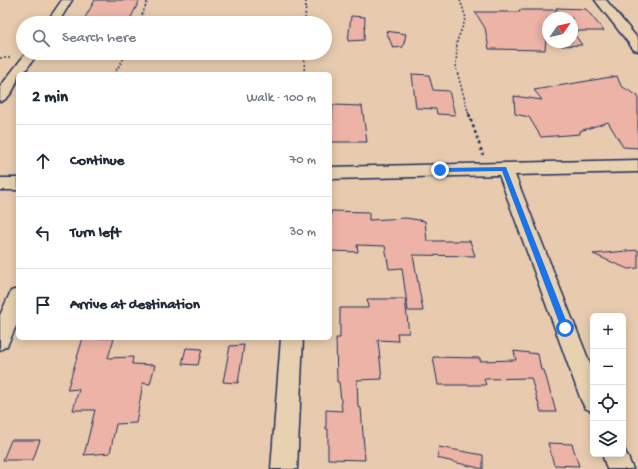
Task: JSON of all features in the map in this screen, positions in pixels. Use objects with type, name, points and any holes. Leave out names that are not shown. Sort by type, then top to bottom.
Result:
[{"type":"street","points":[[57,16],[67,0]]},
{"type":"street","points":[[600,0],[638,47]]},
{"type":"street","points":[[18,72],[27,60]]},
{"type":"street","points":[[0,97],[16,75]]},
{"type":"street","points":[[332,173],[638,166]]},
{"type":"street","points":[[496,169],[590,393]]},
{"type":"street","points":[[0,184],[16,184]]},
{"type":"street","points":[[0,339],[16,303]]},
{"type":"street","points":[[284,469],[292,340]]},
{"type":"street","points":[[615,457],[620,469]]},
{"type":"path","points":[[142,16],[148,0]]},
{"type":"path","points":[[305,16],[306,0]]},
{"type":"path","points":[[460,0],[466,18],[457,41],[456,68],[472,127],[496,169]]},
{"type":"path","points":[[115,72],[123,60]]},
{"type":"path","points":[[304,72],[305,60]]},
{"type":"building","points":[[95,0],[140,0],[132,16],[86,16]]},
{"type":"building","points":[[556,8],[586,9],[604,31],[578,31],[578,12],[542,12],[542,48],[545,48],[545,50],[489,49],[485,28],[475,12],[520,12],[519,10],[557,10]]},
{"type":"building","points":[[351,16],[365,17],[364,40],[348,41]]},
{"type":"building","points":[[386,31],[406,34],[403,47],[393,48]]},
{"type":"building","points":[[578,39],[582,45],[578,45]]},
{"type":"building","points":[[412,74],[429,75],[433,90],[449,91],[455,115],[437,114],[436,109],[416,108]]},
{"type":"building","points":[[617,76],[621,86],[638,96],[638,148],[623,147],[608,122],[580,131],[580,134],[541,137],[529,117],[515,114],[514,96],[542,100],[534,90]]},
{"type":"building","points":[[333,105],[362,106],[367,142],[332,142]]},
{"type":"building","points":[[332,211],[369,212],[369,220],[406,218],[425,221],[427,241],[470,241],[475,256],[413,255],[423,311],[408,311],[402,268],[389,269],[385,246],[357,245],[358,252],[332,251]]},
{"type":"building","points":[[638,250],[638,268],[628,269],[593,254]]},
{"type":"building","points":[[367,299],[405,299],[409,333],[397,333],[398,341],[378,340],[382,379],[357,380],[358,407],[361,408],[365,460],[328,459],[328,429],[326,429],[326,410],[342,411],[339,382],[337,382],[336,338],[340,338],[340,308],[368,308]]},
{"type":"building","points":[[82,340],[113,340],[108,358],[133,357],[132,364],[155,365],[150,384],[143,383],[136,423],[116,424],[110,453],[84,455],[95,410],[73,410],[79,389],[67,390]]},
{"type":"building","points":[[244,345],[238,383],[223,382],[230,346]]},
{"type":"building","points":[[186,348],[202,349],[198,365],[182,364]]},
{"type":"building","points":[[514,351],[538,354],[541,370],[544,370],[556,412],[541,412],[531,378],[484,379],[486,385],[438,385],[433,357],[480,358],[480,361],[516,360]]},
{"type":"building","points":[[11,440],[40,440],[33,460],[3,460]]},
{"type":"building","points":[[548,443],[572,444],[579,466],[554,465]]},
{"type":"building","points":[[439,447],[483,455],[483,469],[437,458]]},
{"type":"route","points":[[440,170],[504,168],[565,328]]}]
